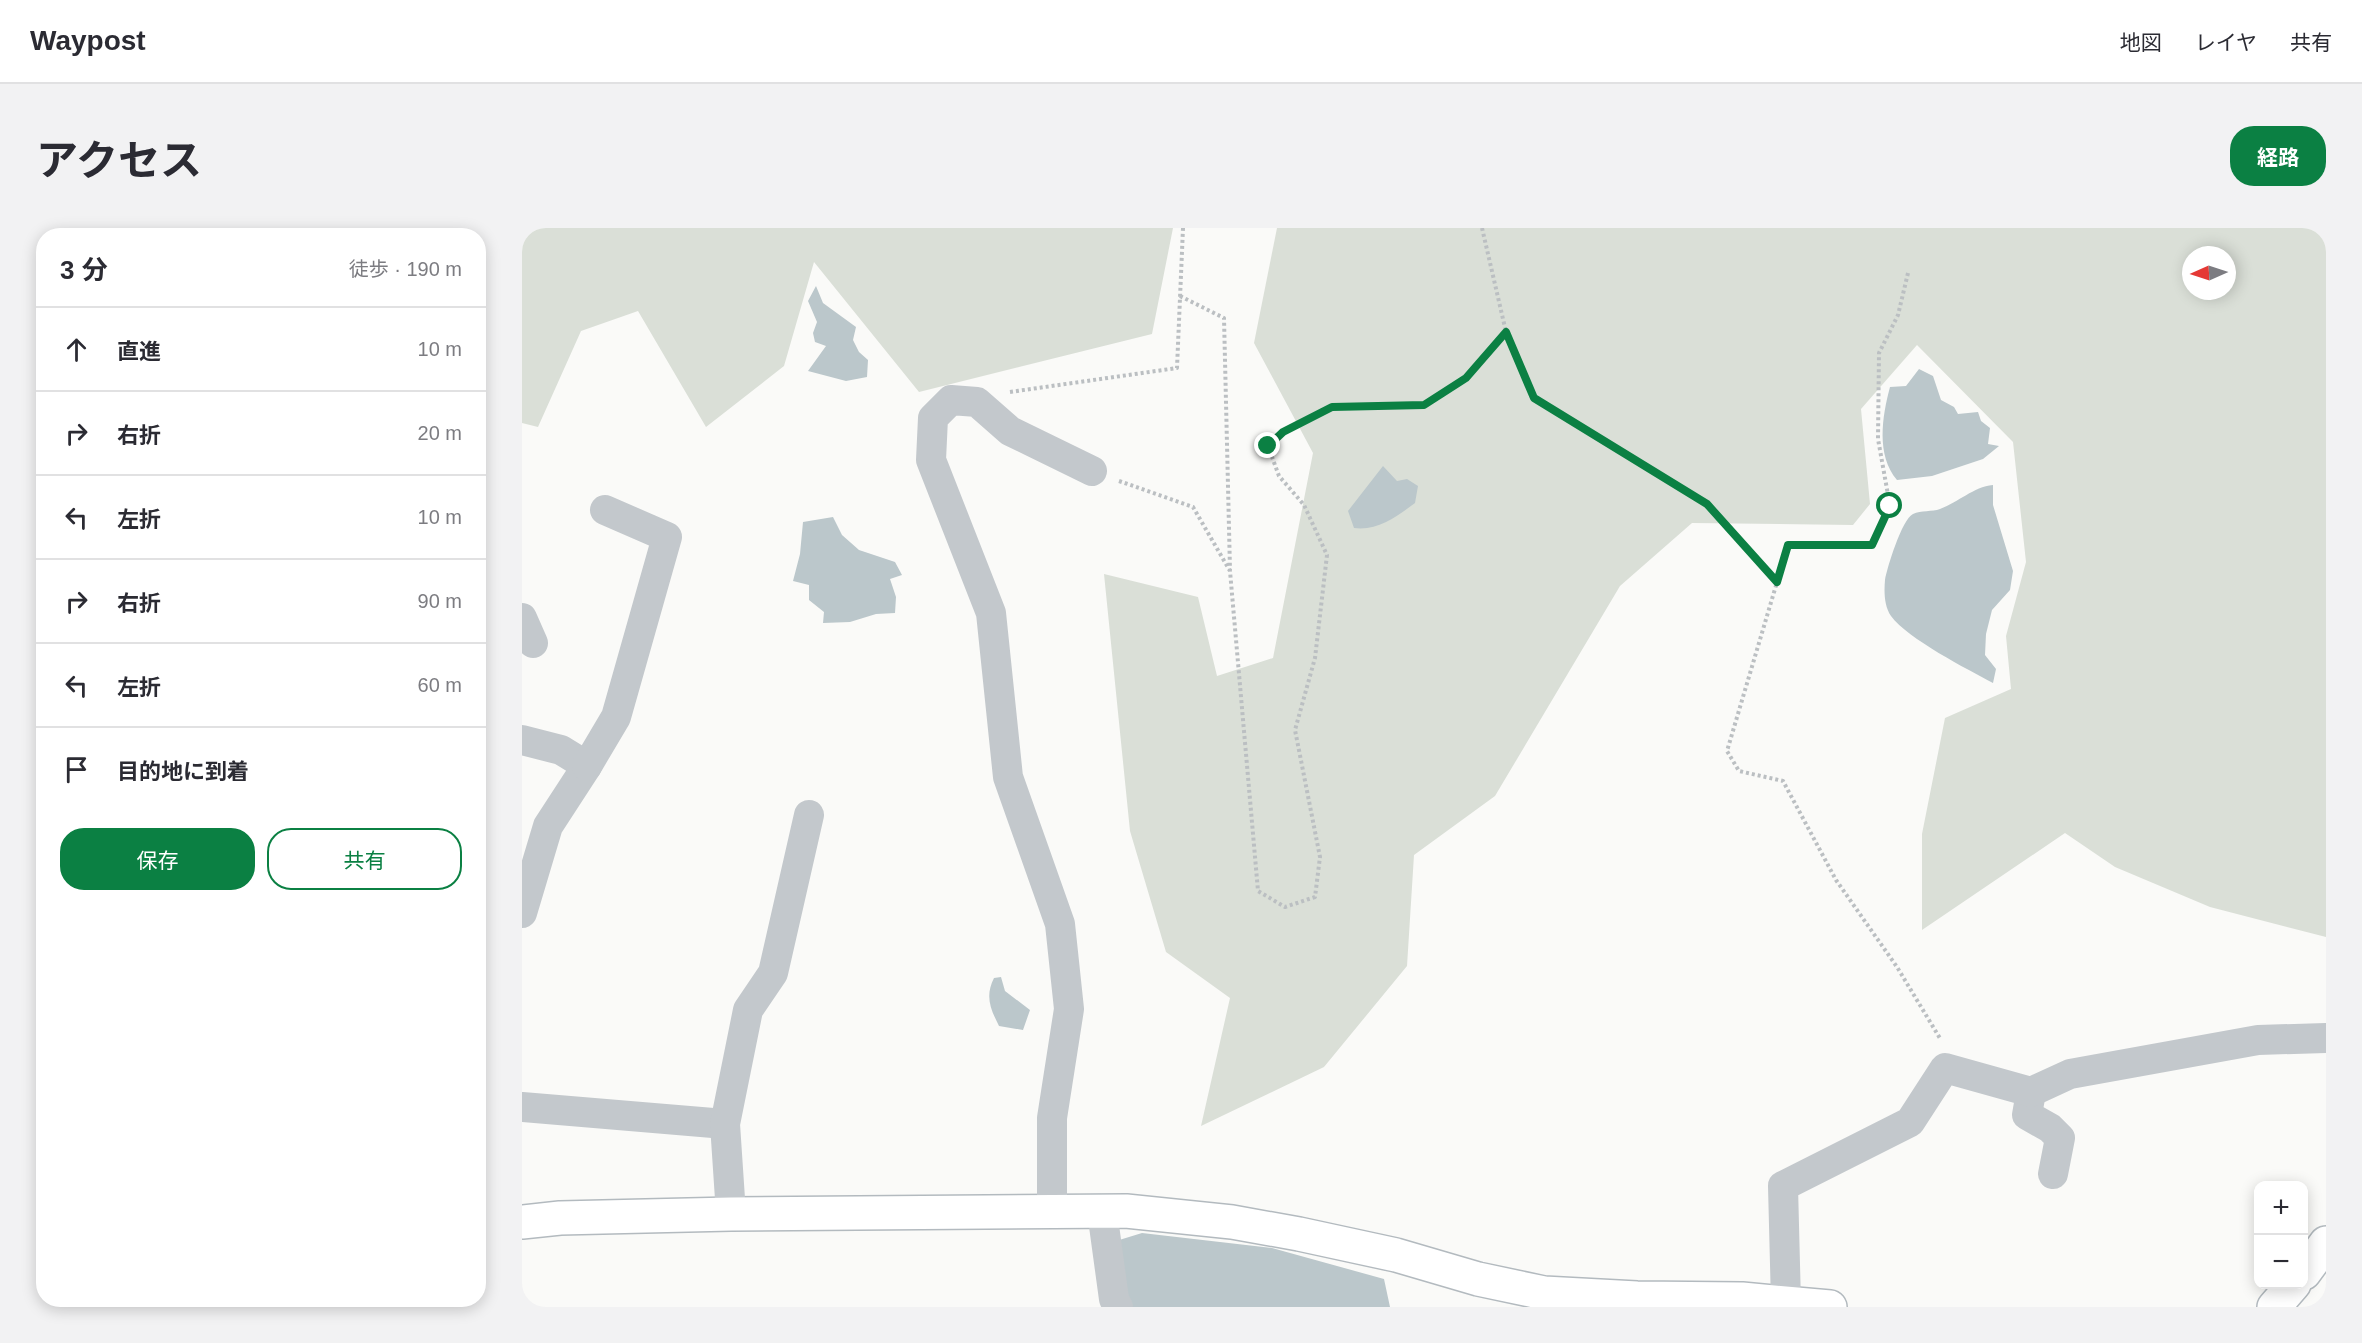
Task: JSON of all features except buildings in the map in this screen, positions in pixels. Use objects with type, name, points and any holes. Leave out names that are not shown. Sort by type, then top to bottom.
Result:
[{"type":"street","points":[[1052,1211],[1052,1118],[1069,1009],[1060,924],[1008,777],[991,613],[931,460],[933,418],[951,400],[977,402],[1010,431],[1092,471]]},
{"type":"street","points":[[522,913],[548,826],[587,766],[615,717],[667,537],[605,510]]},
{"type":"street","points":[[522,740],[561,750],[587,766]]},
{"type":"street","points":[[731,1214],[724,1124],[748,1010],[773,973],[809,815]]},
{"type":"street","points":[[1786,1303],[1783,1186],[1911,1122],[1945,1068],[2031,1092],[2070,1074],[2258,1040],[2326,1038]]},
{"type":"street","points":[[2031,1092],[2027,1115],[2050,1128],[2060,1138],[2053,1174]]},
{"type":"street","points":[[522,1107],[724,1124]]},
{"type":"street","points":[[1102,1211],[1114,1299],[1118,1307]]},
{"type":"street","points":[[522,1222],[560,1218],[731,1214],[1126,1211],[1232,1222],[1288,1232],[1396,1255],[1478,1279],[1544,1293],[1637,1298],[1742,1299],[1830,1307]]},
{"type":"street","points":[[2308,1268],[2326,1243]]},
{"type":"street","points":[[2274,1307],[2290,1289]]},
{"type":"path","points":[[977,402],[1013,391],[1177,368],[1184,228]]},
{"type":"path","points":[[1482,228],[1506,332],[1534,398],[1707,504],[1777,582]]},
{"type":"path","points":[[1908,273],[1898,315],[1879,353],[1878,438],[1890,506],[1872,545],[1788,545],[1727,752],[1739,771],[1783,781],[1836,880],[1897,967],[1942,1043],[1945,1068]]},
{"type":"path","points":[[1180,296],[1224,318],[1230,571],[1258,891],[1285,907],[1315,897],[1318,877],[1320,857],[1295,730],[1315,658],[1327,555],[1304,505],[1279,476],[1268,446],[1283,432],[1332,407],[1424,405],[1466,378],[1506,332]]},
{"type":"path","points":[[1092,471],[1193,507],[1230,571]]},
{"type":"shaded area","points":[[522,228],[1173,228],[1152,334],[919,392],[814,262],[784,366],[706,427],[638,311],[581,331],[538,427],[522,423]]},
{"type":"shaded area","points":[[1277,228],[2326,228],[2326,937],[2210,907],[2115,867],[2065,833],[1922,930],[1922,834],[1945,718],[2011,689],[2006,636],[2026,562],[2013,442],[1917,345],[1861,409],[1870,504],[1853,525],[1692,523],[1620,586],[1495,796],[1414,855],[1407,966],[1324,1067],[1201,1126],[1230,998],[1166,952],[1130,831],[1104,574],[1198,597],[1217,676],[1273,658],[1313,453],[1254,343]]},
{"type":"shaded area","points":[[816,286],[823,303],[856,327],[853,340],[859,352],[868,360],[867,377],[846,381],[808,371],[826,346],[815,342],[813,333],[817,322],[808,301]]},
{"type":"shaded area","points":[[1919,369],[1933,376],[1941,400],[1954,407],[1958,414],[1978,412],[1981,421],[1990,428],[1988,444],[1999,446],[1983,459],[1932,476],[1897,480],[1890,470],[1883,447],[1883,423],[1887,399],[1890,387],[1906,386]]},
{"type":"shaded area","points":[[1383,466],[1397,481],[1407,479],[1418,486],[1415,503],[1394,518],[1379,525],[1354,528],[1348,511]]},
{"type":"shaded area","points":[[1993,485],[1993,505],[2013,571],[2010,590],[1992,610],[1986,634],[1985,655],[1996,669],[1993,683],[1939,653],[1899,625],[1891,616],[1886,603],[1885,580],[1900,534],[1913,514],[1940,509],[1972,492]]},
{"type":"shaded area","points":[[833,517],[842,535],[859,550],[895,562],[902,575],[890,579],[896,597],[895,613],[876,614],[850,622],[823,623],[824,612],[809,600],[809,585],[793,581],[800,554],[803,522]]},
{"type":"shaded area","points":[[1001,977],[1005,991],[1030,1010],[1023,1030],[999,1026],[993,1013],[989,996],[991,984],[994,978]]},
{"type":"shaded area","points":[[1142,1233],[1272,1248],[1384,1279],[1390,1307],[1129,1307],[1116,1241]]},
{"type":"route","points":[[1268,446],[1283,432],[1332,407],[1424,405],[1466,378],[1506,332],[1534,398],[1707,504],[1777,582],[1788,545],[1872,545],[1890,506]]}]
